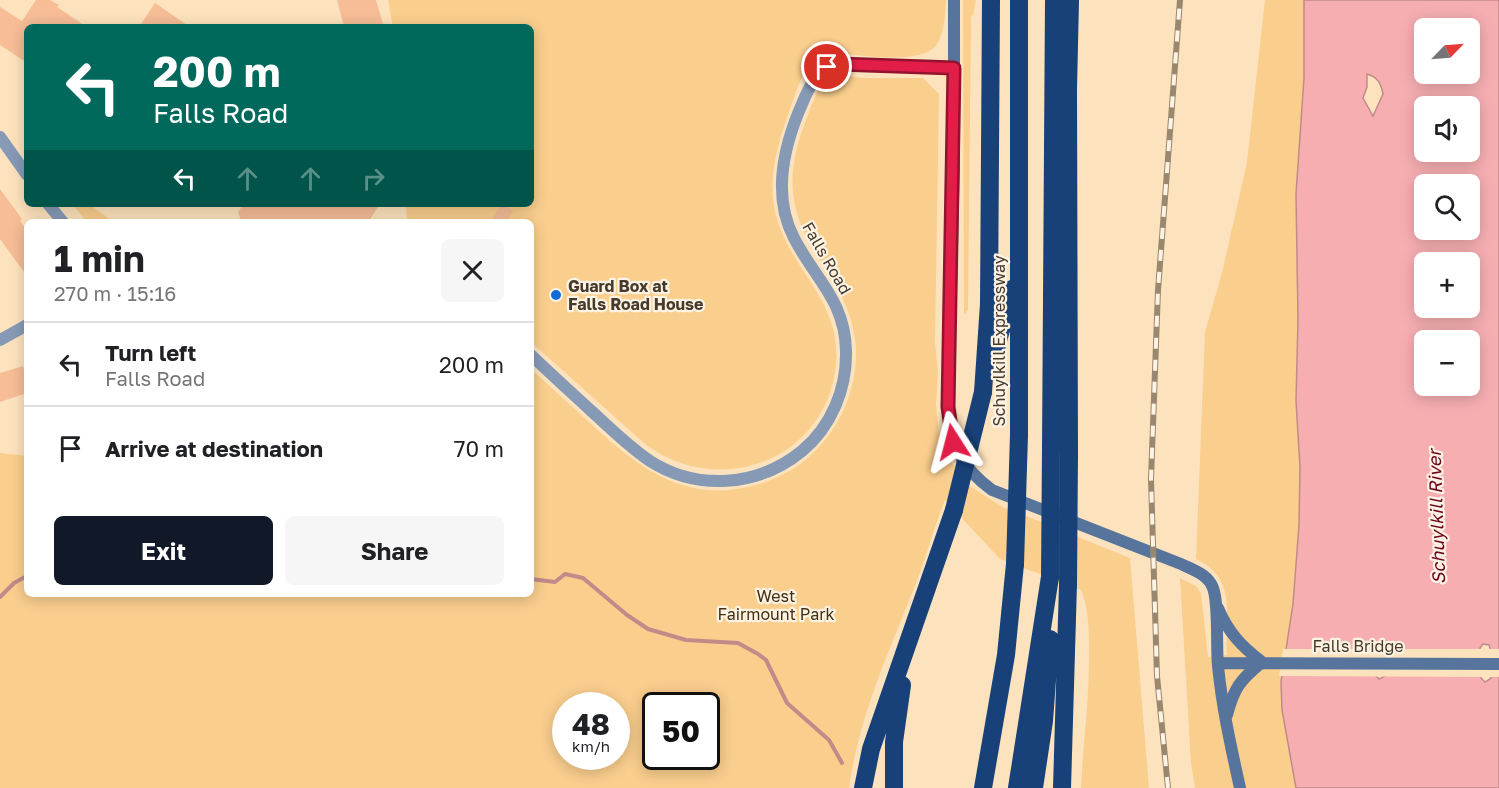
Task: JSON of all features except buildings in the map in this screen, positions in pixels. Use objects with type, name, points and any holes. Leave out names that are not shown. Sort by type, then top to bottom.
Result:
[{"type":"highway","points":[[983,392],[989,304],[991,0]]},
{"type":"highway","name":"Schuylkill Expressway","points":[[983,788],[1006,655],[1015,564],[1019,435],[1019,0]]},
{"type":"highway","points":[[1034,788],[1047,688],[1050,634],[1054,0]]},
{"type":"highway","points":[[1062,788],[1068,584],[1070,0]]},
{"type":"highway","points":[[1068,89],[1078,0]]},
{"type":"highway","points":[[863,788],[871,749],[954,510],[983,392],[1019,265]]},
{"type":"highway","points":[[1017,788],[1050,578]]},
{"type":"highway","points":[[894,788],[894,742],[906,651]]},
{"type":"main road","points":[[954,0],[948,407],[950,431],[957,450],[971,471],[981,482],[1002,495],[1105,533],[1196,571],[1209,580],[1215,601],[1218,663],[1226,719],[1240,788]]},
{"type":"main road","points":[[1215,601],[1232,635],[1265,662],[1244,677],[1236,687],[1226,719]]},
{"type":"main road","name":"Falls Bridge","points":[[1218,663],[1499,664]]},
{"type":"street","name":"Falls Road","points":[[534,358],[629,445],[651,462],[675,473],[700,480],[738,480],[762,474],[786,463],[806,448],[830,416],[840,392],[846,366],[845,338],[839,313],[824,284],[794,239],[784,208],[782,166],[788,138],[805,96],[815,78],[832,65],[954,68]]},
{"type":"street","points":[[0,137],[24,171]]},
{"type":"street","points":[[50,207],[60,219]]},
{"type":"street","points":[[0,340],[24,327]]},
{"type":"green space","points":[[388,0],[946,0],[942,34],[931,50],[922,54],[874,57],[831,52],[823,53],[815,58],[805,70],[779,142],[773,184],[773,198],[778,221],[786,242],[830,318],[835,339],[836,364],[828,397],[813,425],[791,446],[765,461],[736,469],[705,469],[674,461],[645,444],[534,345],[534,219],[407,219],[406,207],[534,207],[534,24],[392,24]]},
{"type":"green space","points":[[963,0],[976,0],[971,16],[968,310],[964,315]]},
{"type":"green space","points":[[1265,0],[1304,0],[1304,78],[1296,194],[1298,320],[1296,401],[1300,467],[1299,525],[1293,604],[1281,682],[1282,710],[1296,788],[1195,788],[1191,763],[1180,578],[1196,586],[1201,593],[1208,657],[1227,655],[1227,614],[1224,588],[1219,577],[1210,567],[1196,559],[1205,332],[1222,273],[1247,162]]},
{"type":"green space","name":"West Fairmount Park","points":[[839,74],[861,78],[923,78],[939,94],[935,343],[938,372],[936,404],[938,428],[945,451],[959,475],[971,487],[1001,506],[1130,558],[1149,788],[1081,788],[1088,691],[1089,632],[1081,590],[1000,559],[945,500],[920,573],[868,708],[849,788],[0,788],[0,453],[24,456],[24,597],[534,597],[534,372],[591,424],[643,466],[681,485],[702,489],[724,490],[748,487],[782,475],[811,455],[839,420],[854,378],[855,336],[839,290],[805,235],[797,213],[793,191],[796,150],[821,83]]},
{"type":"green space","points":[[74,207],[94,207],[110,219],[84,219]]},
{"type":"water","name":"Schuylkill River","points":[[1304,0],[1499,0],[1499,788],[1296,788],[1282,710],[1281,682],[1293,604],[1299,525],[1300,467],[1296,401],[1298,320],[1296,194],[1304,78]],"holes":[[[1367,74],[1378,81],[1383,94],[1373,116],[1363,98],[1367,87]],[[1380,641],[1384,645],[1385,676],[1379,679],[1375,675],[1375,645]],[[1483,644],[1489,645],[1490,648],[1491,678],[1485,682],[1481,678],[1480,648]]]},
{"type":"pier","points":[[1283,649],[1378,649],[1379,676],[1382,675],[1381,649],[1483,649],[1484,677],[1279,676]]},
{"type":"pier","points":[[1487,649],[1499,649],[1499,677],[1488,677]]},
{"type":"waterway","points":[[534,579],[555,582],[565,574],[583,578],[627,615],[648,629],[686,640],[738,643],[758,654],[766,660],[787,703],[829,740],[842,763]]},
{"type":"waterway","points":[[0,597],[14,583],[24,578]]},
{"type":"railway","points":[[1168,788],[1157,676],[1151,479],[1158,290],[1180,0]]},
{"type":"place","name":"Guard Box at Falls Road House","points":[[556,295]]},
{"type":"route","points":[[827,67],[838,64],[954,68],[948,407],[953,442]]}]
